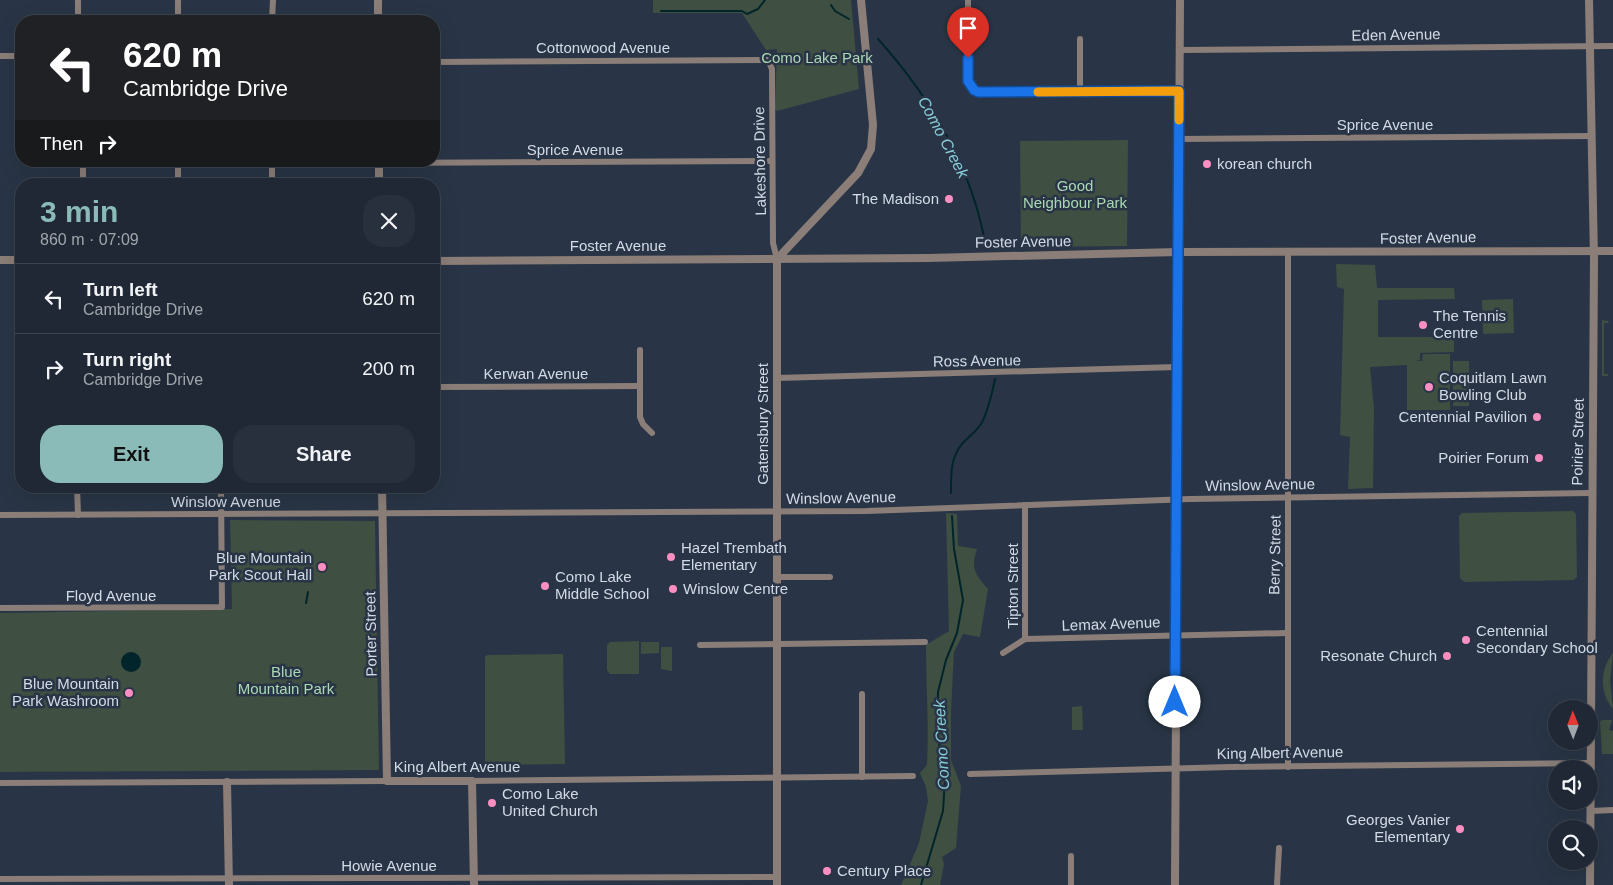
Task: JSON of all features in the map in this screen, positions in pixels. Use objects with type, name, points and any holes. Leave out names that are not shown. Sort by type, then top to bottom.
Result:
[{"type":"street","points":[[78,0],[78,15]]},
{"type":"street","points":[[178,0],[178,15]]},
{"type":"street","points":[[272,0],[272,15]]},
{"type":"street","points":[[378,0],[378,15]]},
{"type":"street","points":[[777,259],[858,173],[871,149],[873,125],[862,0]]},
{"type":"street","points":[[968,0],[968,77],[974,90],[984,93],[1179,91]]},
{"type":"street","points":[[1174,885],[1180,0]]},
{"type":"street","name":"Poirier Street","points":[[1589,0],[1594,251],[1590,760]]},
{"type":"street","points":[[1080,39],[1080,91]]},
{"type":"street","name":"Eden Avenue","points":[[1180,50],[1613,46]]},
{"type":"street","points":[[0,56],[15,56]]},
{"type":"street","name":"Cottonwood Avenue","points":[[440,62],[766,59],[771,62]]},
{"type":"street","name":"Lakeshore Drive","points":[[771,62],[774,244],[777,259]]},
{"type":"street","name":"Sprice Avenue","points":[[1179,139],[1592,136]]},
{"type":"street","name":"Sprice Avenue","points":[[440,162],[772,161]]},
{"type":"street","name":"Foster Avenue","points":[[440,260],[777,259],[1178,252],[1613,251]]},
{"type":"street","name":"Berry Street","points":[[1288,253],[1288,767]]},
{"type":"street","name":"Gatensbury Street","points":[[777,259],[777,881]]},
{"type":"street","points":[[0,260],[15,260]]},
{"type":"street","points":[[640,350],[640,417],[642,424],[652,433]]},
{"type":"street","name":"Ross Avenue","points":[[777,378],[1177,367]]},
{"type":"street","name":"Kerwan Avenue","points":[[440,387],[639,386]]},
{"type":"street","points":[[77,493],[78,515]]},
{"type":"street","points":[[221,493],[221,515]]},
{"type":"street","name":"Porter Street","points":[[382,493],[387,781]]},
{"type":"street","name":"Winslow Avenue","points":[[0,515],[777,511],[1288,497],[1591,493]]},
{"type":"street","name":"Tipton Street","points":[[1002,653],[1025,639],[1025,505]]},
{"type":"street","name":"Floyd Avenue","points":[[0,608],[222,608],[221,515]]},
{"type":"street","points":[[777,577],[830,577]]},
{"type":"street","name":"Lemax Avenue","points":[[1025,639],[1287,633]]},
{"type":"street","points":[[700,645],[926,642]]},
{"type":"street","points":[[862,694],[862,777]]},
{"type":"street","name":"King Albert Avenue","points":[[970,774],[1548,764]]},
{"type":"street","name":"King Albert Avenue","points":[[0,783],[777,779],[913,776]]},
{"type":"street","points":[[472,781],[474,882]]},
{"type":"street","points":[[227,782],[229,882]]},
{"type":"street","points":[[1591,811],[1613,810]]},
{"type":"street","name":"Poirier Street","points":[[1590,885],[1591,811]]},
{"type":"street","points":[[1277,885],[1280,848]]},
{"type":"street","points":[[1071,885],[1072,856]]},
{"type":"street","name":"Howie Avenue","points":[[0,879],[229,882],[777,881]]},
{"type":"green space","name":"Como Lake Park","points":[[653,0],[851,0],[859,89],[777,111],[775,109],[777,49],[766,50],[742,13],[653,13]]},
{"type":"green space","name":"Good Neighbour Park","points":[[1128,140],[1127,246],[1021,247],[1020,141]]},
{"type":"green space","points":[[1336,264],[1375,265],[1377,288],[1454,288],[1455,299],[1378,300],[1378,337],[1454,337],[1454,352],[1420,353],[1420,360],[1415,361],[1422,361],[1423,354],[1450,354],[1450,410],[1407,410],[1407,365],[1370,367],[1374,408],[1373,488],[1348,489],[1350,437],[1340,435],[1344,289],[1337,287]]},
{"type":"green space","points":[[1513,299],[1514,333],[1483,334],[1482,300]]},
{"type":"green space","points":[[1602,320],[1609,323],[1604,323],[1604,374],[1608,374],[1608,376],[1602,376]]},
{"type":"green space","points":[[1453,361],[1469,361],[1469,406],[1453,406]]},
{"type":"green space","points":[[1573,511],[1576,514],[1577,577],[1574,580],[1464,582],[1460,578],[1459,516],[1462,513]]},
{"type":"green space","points":[[946,513],[957,514],[958,546],[977,549],[974,562],[975,571],[988,589],[980,637],[963,634],[954,652],[951,760],[961,786],[956,848],[942,857],[944,864],[940,885],[901,885],[919,843],[928,801],[926,787],[920,773],[927,765],[926,645],[949,631]]},
{"type":"green space","name":"Blue Mountain Park","points":[[230,520],[375,521],[379,770],[0,772],[0,613],[232,609]]},
{"type":"green space","points":[[639,641],[639,674],[610,674],[607,670],[607,645],[610,642]]},
{"type":"green space","points":[[641,642],[659,642],[659,653],[641,654]]},
{"type":"green space","points":[[661,647],[672,647],[672,671],[661,669]]},
{"type":"green space","points":[[1613,653],[1610,681],[1613,709],[1605,695],[1603,681],[1606,666]]},
{"type":"green space","points":[[563,654],[565,764],[488,765],[485,762],[485,657],[487,655]]},
{"type":"green space","points":[[1082,706],[1083,730],[1072,730],[1072,707]]},
{"type":"green space","points":[[1612,720],[1609,730],[1613,731],[1613,754],[1602,754],[1600,721]]},
{"type":"shaded area","points":[[127,652],[135,652],[141,658],[141,666],[135,672],[127,672],[121,666],[121,658]]},
{"type":"waterway","points":[[661,11],[742,11],[747,14],[758,9],[765,0]]},
{"type":"waterway","name":"Como Creek","points":[[831,5],[835,11],[849,19]]},
{"type":"waterway","name":"Como Creek","points":[[878,39],[915,85],[947,136],[971,189],[986,247]]},
{"type":"waterway","name":"Como Creek","points":[[951,493],[952,467],[955,455],[962,444],[983,421],[995,379]]},
{"type":"waterway","name":"Como Creek","points":[[921,885],[943,811],[945,779],[937,731],[938,692],[946,660],[957,633],[963,600],[954,549],[952,516]]},
{"type":"waterway","points":[[306,603],[308,592]]},
{"type":"slow traffic","points":[[1038,92],[1179,91],[1179,120]]},
{"type":"place","name":"korean church","points":[[1207,164]]},
{"type":"place","name":"The Madison","points":[[949,199]]},
{"type":"place","name":"The Tennis Centre","points":[[1423,325]]},
{"type":"place","name":"Coquitlam Lawn Bowling Club","points":[[1429,387]]},
{"type":"place","name":"Centennial Pavilion","points":[[1537,417]]},
{"type":"place","name":"Poirier Forum","points":[[1539,458]]},
{"type":"place","name":"Hazel Trembath Elementary","points":[[671,557]]},
{"type":"place","name":"Blue Mountain Park Scout Hall","points":[[322,567]]},
{"type":"place","name":"Como Lake Middle School","points":[[545,586]]},
{"type":"place","name":"Winslow Centre","points":[[673,589]]},
{"type":"place","name":"Centennial Secondary School","points":[[1466,640]]},
{"type":"place","name":"Resonate Church","points":[[1447,656]]},
{"type":"place","name":"Blue Mountain Park Washroom","points":[[129,693]]},
{"type":"place","name":"Como Lake United Church","points":[[492,803]]},
{"type":"place","name":"Georges Vanier Elementary","points":[[1460,829]]},
{"type":"place","name":"Century Place","points":[[827,871]]},
{"type":"route","points":[[968,58],[968,81],[974,90],[984,93],[1179,91],[1175,702]]}]
